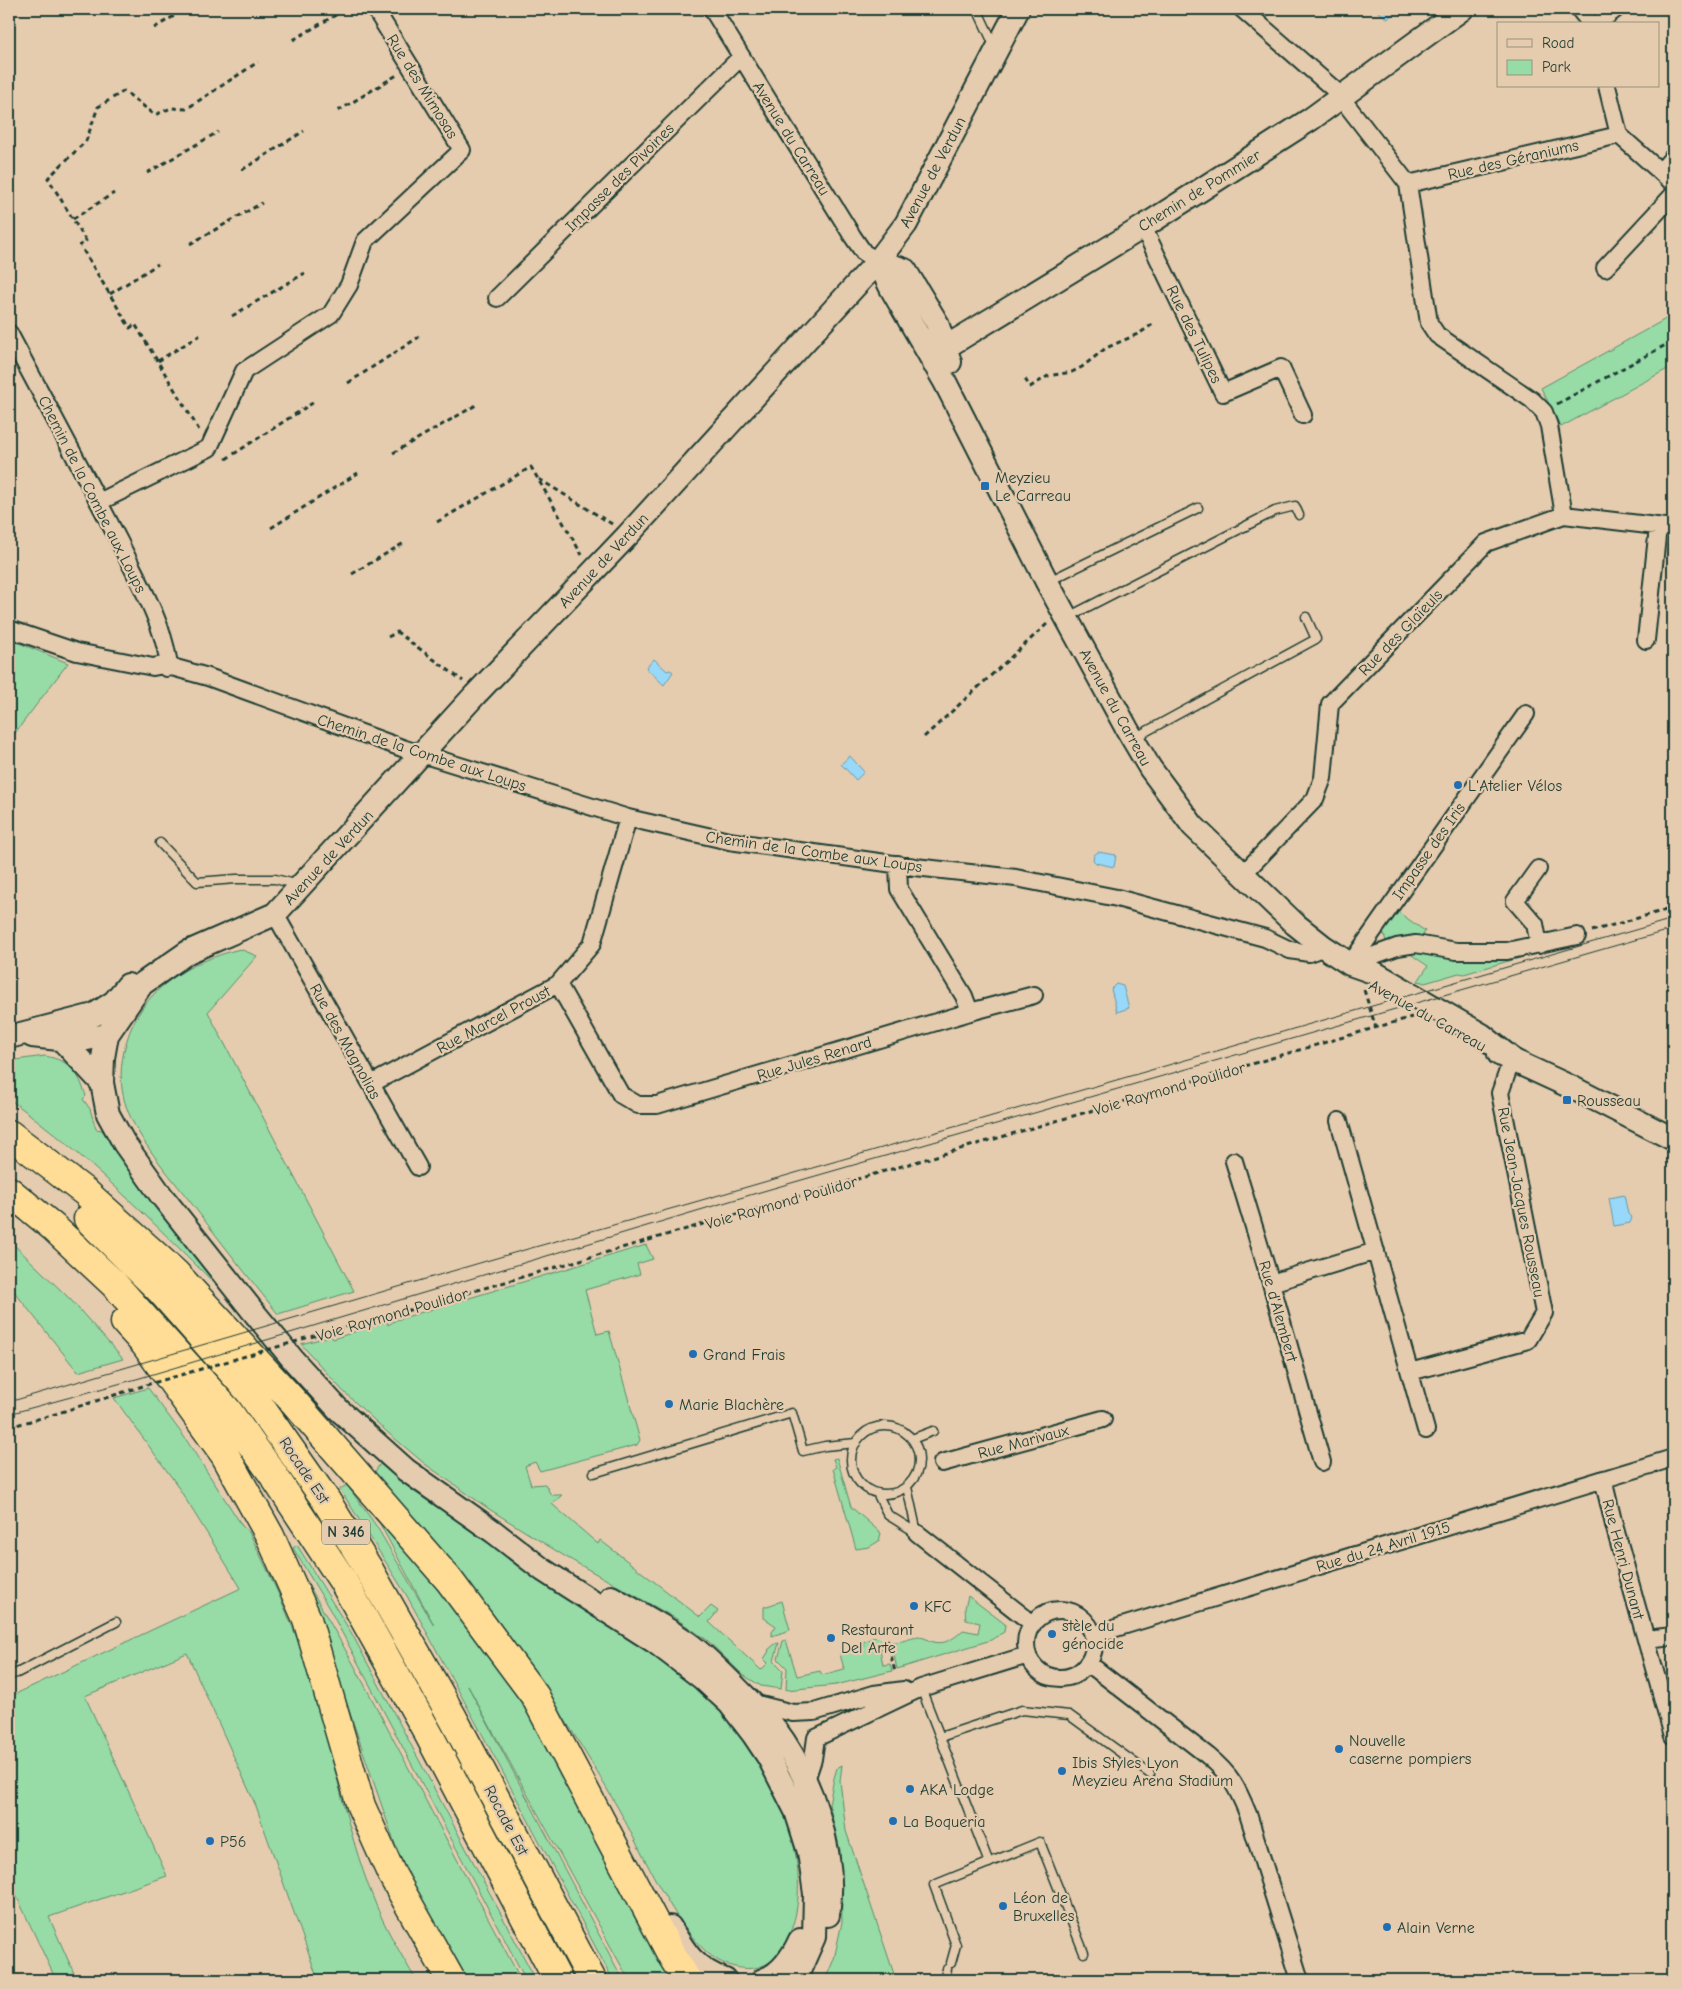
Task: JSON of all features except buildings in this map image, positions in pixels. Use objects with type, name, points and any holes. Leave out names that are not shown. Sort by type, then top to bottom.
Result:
[{"type":"highway","points":[[9,1134],[85,1192],[176,1274],[294,1403],[449,1580],[535,1696],[672,1956],[688,1980]]},
{"type":"highway","name":"Rocade Est","points":[[9,1152],[79,1210],[161,1291],[250,1392],[296,1457],[368,1568],[453,1718],[592,1980]]},
{"type":"highway","name":"Rocade Est","points":[[9,1191],[52,1227],[114,1284],[227,1410],[303,1518],[343,1580],[428,1733],[558,1980]]},
{"type":"highway","points":[[114,1284],[122,1318],[145,1344],[225,1455],[270,1536],[307,1619],[361,1806],[391,1873],[451,1980]]},
{"type":"main road","name":"Avenue de Verdun","points":[[107,1034],[142,984],[188,952],[265,918],[301,886],[475,695],[627,536],[878,261],[906,224],[1018,9]]},
{"type":"main road","name":"Chemin de Pommier","points":[[940,356],[1342,98],[1462,9]]},
{"type":"main road","name":"Avenue du Carreau","points":[[878,261],[905,270],[937,323],[940,356],[950,358],[952,398],[1047,582],[1133,739],[1150,768],[1193,826],[1295,924],[1324,947],[1350,964],[1367,982],[1477,1044],[1573,1088],[1673,1139]]},
{"type":"main road","points":[[12,1036],[94,1015],[114,1002],[139,972],[186,941],[265,918]]},
{"type":"main road","name":"Avenue du Carreau","points":[[1350,964],[1373,972],[1482,1035],[1512,1059]]},
{"type":"main road","points":[[12,1036],[77,1041],[107,1034],[103,1058],[102,1084],[108,1114],[124,1143],[161,1195],[295,1362],[338,1409],[406,1470],[494,1532],[543,1570],[655,1642],[702,1678],[770,1742],[806,1780],[828,1854],[830,1900],[822,1946],[808,1980]]},
{"type":"main road","points":[[61,1039],[102,1084]]},
{"type":"main road","points":[[494,1532],[555,1564],[692,1646],[752,1703],[770,1742],[809,1852],[815,1894],[814,1937],[796,1980]]},
{"type":"main road","points":[[762,1980],[769,1979],[784,1967],[797,1947],[806,1928],[815,1894]]},
{"type":"main road","points":[[640,1895],[668,1925],[681,1947],[694,1963],[708,1974],[725,1980]]},
{"type":"street","name":"Rue des Mimosas","points":[[209,448],[244,371],[331,314],[349,286],[365,241],[462,150],[375,9]]},
{"type":"street","name":"Avenue du Carreau","points":[[712,9],[864,253],[878,261]]},
{"type":"street","points":[[1242,9],[1342,98],[1408,184],[1429,323],[1437,335],[1532,400],[1544,412],[1549,426],[1564,515]]},
{"type":"street","points":[[1579,9],[1589,22]]},
{"type":"street","points":[[1600,22],[1616,9]]},
{"type":"street","name":"Impasse des Pivoines","points":[[497,298],[742,57]]},
{"type":"street","points":[[1607,88],[1619,135],[1673,183]]},
{"type":"street","name":"Rue des Géraniums","points":[[1408,184],[1619,135]]},
{"type":"street","points":[[1661,171],[1673,157]]},
{"type":"street","points":[[1605,268],[1673,194]]},
{"type":"street","name":"Rue des Tulipes","points":[[1143,227],[1223,393],[1281,368],[1304,415]]},
{"type":"street","name":"Chemin de la Combe aux Loups","points":[[9,333],[99,502],[153,610],[162,632],[168,664],[421,755],[628,818],[729,842],[1016,878],[1108,896],[1265,938],[1290,950],[1309,953],[1324,947]]},
{"type":"street","points":[[99,502],[209,448]]},
{"type":"street","name":"Rue des Glaïeuls","points":[[1243,874],[1315,799],[1323,778],[1330,704],[1486,543],[1564,515],[1666,527],[1646,640]]},
{"type":"street","points":[[9,629],[77,652],[153,667],[168,664]]},
{"type":"street","name":"Impasse des Iris","points":[[1350,964],[1526,714]]},
{"type":"street","name":"Rue Marcel Proust","points":[[371,1084],[558,984],[592,944],[628,818]]},
{"type":"street","points":[[898,864],[899,889],[964,996],[970,1012]]},
{"type":"street","points":[[1538,869],[1515,901],[1535,924],[1539,945]]},
{"type":"street","name":"Rue des Magnolias","points":[[265,918],[371,1084],[418,1167]]},
{"type":"street","points":[[1265,938],[1280,936],[1295,924]]},
{"type":"street","points":[[1350,964],[1397,947],[1416,944],[1456,951],[1507,951],[1577,936]]},
{"type":"street","name":"Rue Jules Renard","points":[[558,984],[621,1095],[638,1105],[658,1105],[970,1012],[1034,995]]},
{"type":"street","name":"Rue Jean-Jacques Rousseau","points":[[1410,1372],[1528,1340],[1544,1313],[1500,1093],[1512,1059]]},
{"type":"street","points":[[1339,1121],[1426,1430]]},
{"type":"street","name":"Rue d'Alembert","points":[[1234,1161],[1322,1462]]},
{"type":"street","points":[[1271,1283],[1376,1251]]},
{"type":"street","name":"Rue Marivaux","points":[[942,1463],[1103,1419]]},
{"type":"street","name":"Rue du 24 Avril 1915","points":[[1093,1635],[1673,1458]]},
{"type":"street","name":"Rue Henri Dunant","points":[[1603,1479],[1673,1736]]},
{"type":"street","points":[[918,1533],[1033,1624]]},
{"type":"street","points":[[1061,1610],[1072,1612],[1089,1626],[1093,1635],[1093,1655],[1081,1671],[1072,1677],[1050,1677],[1040,1672],[1033,1665],[1028,1655],[1026,1644],[1033,1624],[1041,1616],[1050,1612],[1061,1610]]},
{"type":"street","name":"Rue Henri Dunant","points":[[1646,1639],[1673,1636]]},
{"type":"street","points":[[793,1713],[777,1722],[770,1742],[816,1738],[921,1688],[1028,1655]]},
{"type":"street","points":[[1088,1663],[1208,1756],[1225,1771],[1238,1789],[1248,1814],[1300,1980]]},
{"type":"street","points":[[752,1703],[793,1713],[814,1712],[874,1694],[921,1688]]},
{"type":"street","points":[[806,1780],[813,1759],[816,1738]]},
{"type":"lane","points":[[977,9],[996,50]]},
{"type":"lane","points":[[1064,614],[1275,511],[1295,506],[1300,515]]},
{"type":"lane","points":[[1047,582],[1198,508]]},
{"type":"lane","points":[[1133,739],[1316,639],[1306,617]]},
{"type":"lane","points":[[160,843],[197,882],[275,879],[301,886]]},
{"type":"lane","points":[[594,1474],[792,1413],[803,1452],[825,1446],[856,1443]]},
{"type":"lane","points":[[883,1426],[894,1427],[904,1431],[912,1438],[918,1448],[919,1469],[907,1487],[898,1492],[877,1494],[859,1482],[852,1470],[851,1456],[856,1443],[863,1434],[883,1426]]},
{"type":"lane","points":[[912,1438],[933,1431]]},
{"type":"lane","points":[[907,1487],[918,1533]]},
{"type":"lane","points":[[877,1494],[888,1515],[918,1533]]},
{"type":"lane","points":[[9,1675],[17,1673],[116,1622]]},
{"type":"lane","points":[[921,1688],[989,1863]]},
{"type":"lane","points":[[940,1737],[1022,1710],[1069,1716],[1150,1774]]},
{"type":"lane","points":[[944,1980],[956,1945],[934,1885],[1040,1842],[1084,1953]]},
{"type":"path","points":[[154,28],[186,9]]},
{"type":"path","points":[[293,40],[346,9]]},
{"type":"path","points":[[209,448],[135,324],[130,328],[80,245],[86,241],[48,178],[86,142],[98,107],[124,91],[155,115],[171,108],[186,109],[258,62]]},
{"type":"path","points":[[338,110],[411,67]]},
{"type":"path","points":[[147,173],[218,132]]},
{"type":"path","points":[[242,170],[304,132]]},
{"type":"path","points":[[73,219],[114,193]]},
{"type":"path","points":[[190,244],[262,203]]},
{"type":"path","points":[[110,294],[158,264]]},
{"type":"path","points":[[232,316],[305,272]]},
{"type":"path","points":[[1024,379],[1030,387],[1048,376],[1072,372],[1091,362],[1106,348],[1140,333],[1153,324]]},
{"type":"path","points":[[158,361],[200,335]]},
{"type":"path","points":[[348,383],[419,337]]},
{"type":"path","points":[[1544,412],[1673,341]]},
{"type":"path","points":[[226,459],[314,402]]},
{"type":"path","points":[[393,453],[478,404]]},
{"type":"path","points":[[437,522],[531,467],[584,558],[594,571]]},
{"type":"path","points":[[271,528],[358,473]]},
{"type":"path","points":[[538,478],[613,524],[627,536]]},
{"type":"path","points":[[352,574],[404,543]]},
{"type":"path","points":[[924,737],[1052,620],[1064,614]]},
{"type":"path","points":[[388,637],[397,632],[466,684],[475,695]]},
{"type":"path","points":[[1577,936],[1673,908]]},
{"type":"path","points":[[1363,989],[1376,1028]]},
{"type":"path","name":"Voie Raymond Poulidor","points":[[9,1427],[146,1385],[375,1320],[1422,1014]]},
{"type":"path","points":[[887,1639],[895,1672]]},
{"type":"green space","points":[[1673,315],[1673,366],[1561,427],[1541,388]]},
{"type":"green space","points":[[9,639],[68,663],[9,741]]},
{"type":"green space","points":[[1398,912],[1425,931],[1422,938],[1386,941],[1383,932]]},
{"type":"green space","points":[[240,949],[257,956],[208,1012],[354,1291],[278,1314],[146,1145],[126,1106],[121,1082],[124,1051],[133,1024],[143,1007],[155,993],[185,970]]},
{"type":"green space","points":[[1550,949],[1464,974],[1459,973],[1425,983],[1418,981],[1428,966],[1404,950]]},
{"type":"green space","points":[[45,1056],[61,1061],[76,1074],[86,1096],[83,1099],[90,1109],[96,1129],[102,1130],[155,1206],[217,1283],[216,1285],[90,1164],[9,1099],[9,1064],[15,1060]]},
{"type":"green space","points":[[9,1240],[71,1300],[123,1359],[78,1372],[9,1285]]},
{"type":"green space","points":[[646,1245],[653,1259],[637,1264],[640,1274],[585,1290],[597,1334],[609,1331],[640,1440],[637,1445],[540,1471],[535,1462],[525,1466],[531,1485],[545,1484],[551,1495],[562,1495],[552,1504],[598,1544],[600,1540],[700,1617],[711,1606],[718,1611],[709,1622],[761,1670],[768,1663],[764,1659],[768,1650],[779,1643],[774,1661],[783,1670],[781,1689],[761,1686],[743,1675],[707,1640],[675,1618],[566,1557],[489,1509],[425,1464],[342,1390],[301,1344],[331,1336],[333,1339],[387,1321],[388,1325],[396,1320]]},
{"type":"green space","points":[[148,1388],[185,1438],[243,1527],[249,1532],[280,1597],[294,1630],[315,1693],[363,1871],[383,1921],[416,1980],[318,1980],[256,1806],[187,1653],[85,1696],[167,1876],[49,1917],[77,1980],[56,1980],[9,1880],[9,1697],[241,1588],[175,1482],[114,1398]]},
{"type":"green space","points":[[837,1458],[851,1507],[881,1533],[879,1541],[869,1547],[856,1549],[833,1469],[836,1467],[833,1459]]},
{"type":"green space","points":[[380,1464],[413,1491],[595,1611],[662,1658],[723,1712],[744,1737],[781,1802],[794,1845],[797,1865],[797,1905],[793,1924],[785,1942],[774,1958],[768,1963],[755,1968],[740,1968],[726,1964],[704,1950],[690,1934],[662,1892],[599,1775],[539,1679],[501,1625],[460,1573],[374,1473]]},
{"type":"green space","points":[[347,1485],[377,1527],[434,1625],[380,1524],[352,1485],[444,1592],[526,1706],[676,1980],[629,1980],[468,1686],[623,1980],[613,1980],[407,1596],[340,1489]]},
{"type":"green space","points":[[297,1545],[352,1634],[536,1980],[526,1980],[330,1610],[293,1548]]},
{"type":"green space","points":[[294,1559],[354,1665],[521,1980],[468,1980],[417,1891],[396,1847],[312,1603]]},
{"type":"green space","points":[[968,1596],[1005,1624],[1004,1632],[991,1640],[897,1669],[891,1642],[919,1637],[942,1643],[953,1638],[963,1630],[978,1633],[980,1623],[966,1620],[965,1608]]},
{"type":"green space","points":[[782,1601],[790,1630],[772,1636],[776,1626],[764,1618],[764,1607]]},
{"type":"green space","points":[[875,1637],[885,1641],[887,1648],[880,1649],[883,1665],[890,1664],[892,1671],[836,1685],[786,1690],[787,1668],[778,1659],[783,1641],[786,1640],[797,1676],[820,1671],[822,1675],[844,1669],[840,1654],[864,1647],[863,1642]]},
{"type":"green space","points":[[842,1765],[840,1781],[846,1831],[896,1980],[825,1980],[834,1959],[842,1922],[840,1850],[829,1804],[837,1768]]},
{"type":"water","points":[[1375,9],[1397,9],[1388,19]]},
{"type":"water","points":[[654,659],[667,671],[673,672],[664,685],[646,668]]},
{"type":"water","points":[[850,756],[864,772],[856,780],[841,764]]},
{"type":"water","points":[[1098,852],[1116,855],[1114,867],[1096,863],[1093,860],[1094,855]]},
{"type":"water","points":[[1116,984],[1123,986],[1129,1008],[1117,1012],[1111,989]]},
{"type":"water","points":[[1624,1195],[1628,1214],[1632,1218],[1630,1223],[1614,1226],[1609,1198]]},
{"type":"tram line","points":[[9,1402],[510,1254],[1673,919]]},
{"type":"tram line","points":[[9,1414],[140,1378],[760,1192],[1673,929]]},
{"type":"place","name":"Meyzieu Le Carreau","points":[[985,486]]},
{"type":"place","name":"L'Atelier Vélos","points":[[1458,785]]},
{"type":"place","name":"Rousseau","points":[[1567,1100]]},
{"type":"place","name":"Grand Frais","points":[[693,1354]]},
{"type":"place","name":"Marie Blachère","points":[[669,1404]]},
{"type":"place","name":"KFC","points":[[914,1606]]},
{"type":"place","name":"stèle du génocide","points":[[1052,1634]]},
{"type":"place","name":"Restaurant Del Arte","points":[[831,1638]]},
{"type":"place","name":"Nouvelle caserne pompiers","points":[[1339,1749]]},
{"type":"place","name":"Ibis Styles Lyon Meyzieu Arena Stadium","points":[[1062,1771]]},
{"type":"place","name":"AKA Lodge","points":[[910,1789]]},
{"type":"place","name":"La Boqueria","points":[[893,1821]]},
{"type":"place","name":"P56","points":[[210,1841]]},
{"type":"place","name":"Léon de Bruxelles","points":[[1003,1906]]},
{"type":"place","name":"Alain Verne","points":[[1387,1927]]}]
